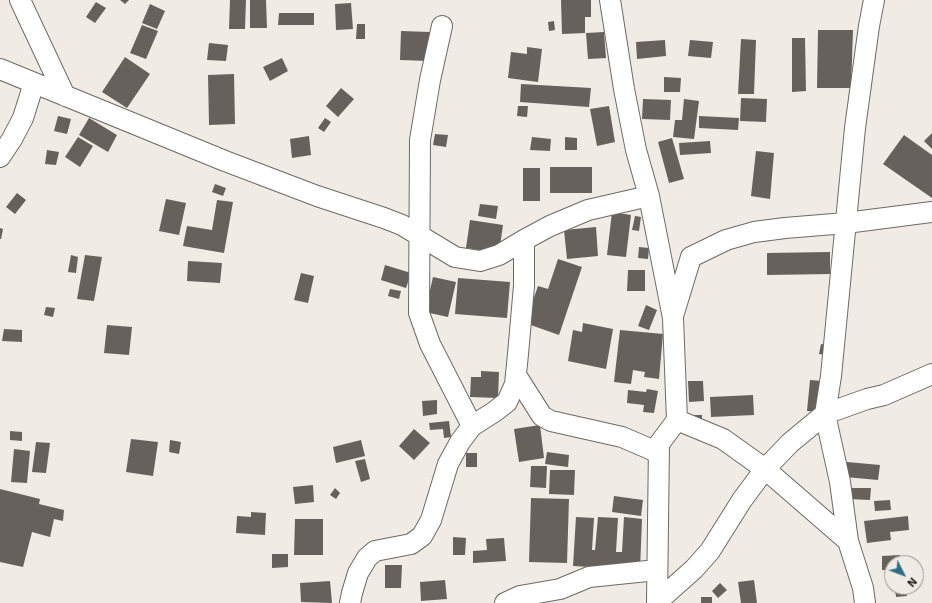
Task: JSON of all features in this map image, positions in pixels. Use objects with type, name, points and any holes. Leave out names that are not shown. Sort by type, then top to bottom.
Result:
[{"type":"street","points":[[20,0],[65,96]]},
{"type":"street","points":[[610,0],[615,39],[636,150],[649,196],[673,318],[677,420],[659,444],[657,602]]},
{"type":"street","points":[[865,603],[863,588],[848,541],[840,482],[825,414],[831,376],[855,128],[874,0]]},
{"type":"street","points":[[442,26],[430,80],[420,140],[419,313],[430,344],[472,426]]},
{"type":"street","points":[[0,68],[225,161],[317,196],[402,225],[455,258],[480,261],[499,255],[550,226],[588,210],[649,196]]},
{"type":"street","points":[[0,157],[12,139],[22,118],[34,83]]},
{"type":"street","points":[[673,318],[691,257],[726,240],[754,232],[846,223],[932,212]]},
{"type":"street","points":[[350,603],[358,573],[367,558],[375,551],[412,544],[422,536],[431,520],[448,464],[460,442],[472,426],[507,402],[515,384],[516,376],[524,286],[524,240]]},
{"type":"street","points":[[657,602],[694,569],[710,551],[742,500],[764,469],[790,443],[825,414],[867,399],[884,395],[932,374]]},
{"type":"street","points":[[516,376],[542,416],[551,421],[622,437],[659,454]]},
{"type":"street","points":[[677,420],[723,439],[764,469],[848,541]]},
{"type":"street","points":[[505,603],[520,596],[560,589],[589,577],[657,570]]},
{"type":"building","points":[[120,0],[129,0],[125,4]]},
{"type":"building","points":[[230,0],[246,0],[245,29],[229,29]]},
{"type":"building","points":[[250,0],[266,0],[267,28],[250,28]]},
{"type":"building","points":[[561,0],[591,0],[591,17],[585,17],[585,33],[562,34]]},
{"type":"building","points":[[96,2],[106,8],[95,23],[86,17]]},
{"type":"building","points":[[351,3],[353,29],[336,30],[335,4]]},
{"type":"building","points":[[150,4],[165,11],[157,29],[142,23]]},
{"type":"building","points":[[279,13],[314,13],[314,25],[278,25]]},
{"type":"building","points":[[554,21],[555,30],[549,31],[548,22]]},
{"type":"building","points":[[357,24],[365,24],[365,39],[356,39]]},
{"type":"building","points":[[142,25],[158,31],[146,59],[130,53]]},
{"type":"building","points":[[818,30],[853,30],[851,88],[817,88]]},
{"type":"building","points":[[401,31],[430,32],[429,61],[400,60]]},
{"type":"building","points":[[604,32],[606,58],[588,59],[586,33]]},
{"type":"building","points":[[792,38],[805,38],[806,91],[792,92]]},
{"type":"building","points":[[741,39],[756,40],[754,94],[738,94]]},
{"type":"building","points":[[665,40],[666,56],[637,59],[636,42]]},
{"type":"building","points":[[690,40],[713,42],[711,58],[688,56]]},
{"type":"building","points":[[209,43],[228,45],[226,61],[207,60]]},
{"type":"building","points":[[527,47],[542,49],[538,82],[508,78],[511,52],[527,54]]},
{"type":"building","points":[[125,57],[150,74],[127,108],[102,92]]},
{"type":"building","points":[[282,58],[288,71],[270,81],[263,67]]},
{"type":"building","points":[[234,74],[235,124],[209,125],[208,75]]},
{"type":"building","points":[[664,77],[681,78],[680,92],[664,92]]},
{"type":"building","points":[[521,84],[591,88],[589,107],[520,102]]},
{"type":"building","points":[[341,88],[354,99],[338,117],[326,106]]},
{"type":"building","points":[[741,98],[767,99],[766,122],[740,121]]},
{"type":"building","points":[[643,99],[671,100],[670,120],[642,119]]},
{"type":"building","points":[[684,99],[699,101],[694,139],[673,137],[675,120],[682,120]]},
{"type":"building","points":[[518,106],[528,106],[527,117],[517,116]]},
{"type":"building","points":[[609,106],[615,142],[597,146],[590,109]]},
{"type":"building","points":[[58,116],[71,119],[67,134],[54,131]]},
{"type":"building","points":[[699,116],[739,118],[738,130],[699,128]]},
{"type":"building","points":[[89,118],[117,135],[108,152],[79,135]]},
{"type":"building","points":[[325,118],[331,122],[324,132],[318,128]]},
{"type":"building","points":[[932,133],[932,149],[924,141]]},
{"type":"building","points":[[435,134],[448,135],[446,147],[433,145]]},
{"type":"building","points":[[904,135],[932,155],[932,198],[883,164]]},
{"type":"building","points":[[309,136],[311,155],[292,158],[290,139]]},
{"type":"building","points":[[78,137],[93,146],[80,167],[65,157]]},
{"type":"building","points":[[532,137],[551,139],[550,151],[530,150]]},
{"type":"building","points":[[565,137],[577,138],[577,150],[565,150]]},
{"type":"building","points":[[672,138],[684,179],[669,183],[658,142]]},
{"type":"building","points":[[710,141],[711,153],[680,155],[679,143]]},
{"type":"building","points":[[47,150],[59,152],[56,165],[45,164]]},
{"type":"building","points":[[756,151],[774,153],[770,199],[751,196]]},
{"type":"building","points":[[550,167],[592,167],[592,193],[550,193]]},
{"type":"building","points":[[523,168],[540,168],[540,201],[523,201]]},
{"type":"building","points":[[215,184],[226,188],[223,196],[212,192]]},
{"type":"building","points":[[17,193],[26,200],[15,214],[6,207]]},
{"type":"building","points":[[166,199],[186,203],[179,235],[159,231]]},
{"type":"building","points":[[217,200],[233,202],[224,253],[183,246],[187,226],[212,230]]},
{"type":"building","points":[[480,204],[498,206],[496,219],[478,216]]},
{"type":"building","points":[[612,212],[631,215],[626,257],[607,255]]},
{"type":"building","points":[[635,216],[641,217],[639,231],[632,230]]},
{"type":"building","points":[[470,220],[503,225],[499,253],[466,248]]},
{"type":"building","points":[[596,227],[598,256],[567,259],[564,230]]},
{"type":"building","points":[[0,228],[3,229],[1,239],[0,239]]},
{"type":"building","points":[[639,247],[649,248],[648,259],[638,258]]},
{"type":"building","points":[[830,252],[830,274],[767,275],[767,253]]},
{"type":"building","points":[[71,255],[78,257],[76,273],[68,272]]},
{"type":"building","points":[[85,255],[102,257],[94,301],[77,299]]},
{"type":"building","points":[[558,259],[582,267],[559,335],[525,323],[538,286],[548,289]]},
{"type":"building","points":[[188,261],[222,263],[220,283],[187,281]]},
{"type":"building","points":[[385,265],[411,273],[406,288],[381,280]]},
{"type":"building","points":[[628,270],[645,270],[645,291],[627,291]]},
{"type":"building","points":[[301,273],[314,276],[308,303],[294,300]]},
{"type":"building","points":[[433,277],[456,282],[448,317],[425,312]]},
{"type":"building","points":[[458,278],[510,282],[507,318],[455,314]]},
{"type":"building","points":[[390,289],[401,291],[399,299],[388,296]]},
{"type":"building","points":[[646,305],[657,310],[649,330],[638,326]]},
{"type":"building","points":[[46,307],[55,308],[53,317],[44,315]]},
{"type":"building","points":[[583,323],[613,329],[606,369],[568,361],[573,330],[582,332]]},
{"type":"building","points":[[107,325],[132,327],[129,355],[104,353]]},
{"type":"building","points":[[4,329],[22,330],[22,342],[2,341]]},
{"type":"building","points":[[620,330],[663,334],[659,379],[644,377],[645,372],[633,370],[631,384],[614,382]]},
{"type":"building","points":[[821,344],[827,345],[826,355],[819,354]]},
{"type":"building","points":[[481,371],[499,372],[498,398],[470,397],[471,377],[481,377]]},
{"type":"building","points":[[810,380],[822,381],[820,412],[807,411]]},
{"type":"building","points":[[688,381],[703,381],[704,401],[689,402]]},
{"type":"building","points":[[647,389],[658,391],[654,413],[643,412],[644,405],[627,403],[628,390],[646,392]]},
{"type":"building","points":[[753,395],[754,415],[711,417],[710,397]]},
{"type":"building","points":[[437,400],[437,414],[423,416],[422,401]]},
{"type":"building","points":[[691,415],[702,415],[702,420],[692,421]]},
{"type":"building","points":[[449,421],[451,437],[444,438],[443,429],[430,430],[429,423]]},
{"type":"building","points":[[540,425],[544,458],[519,462],[514,429]]},
{"type":"building","points":[[414,429],[430,443],[414,460],[399,446]]},
{"type":"building","points":[[10,431],[22,432],[22,441],[10,440]]},
{"type":"building","points":[[131,439],[158,442],[153,476],[126,472]]},
{"type":"building","points":[[170,440],[181,442],[179,454],[169,452]]},
{"type":"building","points":[[361,440],[365,456],[336,463],[333,447]]},
{"type":"building","points":[[36,442],[50,443],[46,473],[32,472]]},
{"type":"building","points":[[14,449],[30,451],[27,483],[11,482]]},
{"type":"building","points":[[547,452],[569,455],[568,467],[545,464]]},
{"type":"building","points":[[466,453],[477,453],[477,467],[466,467]]},
{"type":"building","points":[[365,459],[370,479],[361,482],[355,461]]},
{"type":"building","points":[[847,462],[880,465],[878,480],[845,477]]},
{"type":"building","points":[[531,466],[547,466],[546,488],[530,487]]},
{"type":"building","points":[[550,470],[575,470],[574,495],[549,494]]},
{"type":"building","points":[[313,485],[314,502],[295,504],[293,487]]},
{"type":"building","points":[[335,488],[340,493],[336,499],[330,495]]},
{"type":"building","points":[[849,488],[871,488],[870,500],[848,499]]},
{"type":"building","points":[[0,489],[40,499],[39,504],[64,510],[63,521],[54,519],[50,537],[32,532],[23,567],[0,562]]},
{"type":"building","points":[[614,496],[643,500],[641,516],[612,512]]},
{"type":"building","points":[[531,498],[569,499],[567,563],[529,562]]},
{"type":"building","points":[[890,500],[891,510],[875,511],[874,501]]},
{"type":"building","points":[[251,512],[266,513],[265,535],[236,533],[237,516],[251,517]]},
{"type":"building","points":[[908,516],[909,530],[890,532],[891,540],[867,543],[864,521]]},
{"type":"building","points":[[576,517],[594,518],[592,550],[595,550],[598,517],[618,518],[616,552],[622,552],[624,517],[642,519],[640,570],[573,566]]},
{"type":"building","points":[[295,519],[323,519],[323,555],[294,555]]},
{"type":"building","points":[[453,537],[466,538],[465,555],[453,555]]},
{"type":"building","points":[[504,538],[506,561],[473,563],[473,551],[487,550],[486,539]]},
{"type":"building","points":[[272,554],[288,554],[288,567],[272,568]]},
{"type":"building","points":[[882,556],[884,556],[884,570],[882,570]]},
{"type":"building","points":[[385,565],[402,565],[401,588],[385,588]]},
{"type":"building","points":[[445,580],[447,599],[421,601],[420,582]]},
{"type":"building","points":[[754,580],[757,603],[741,603],[738,582]]},
{"type":"building","points":[[330,581],[332,603],[301,602],[300,583]]},
{"type":"building","points":[[720,583],[727,590],[718,598],[712,591]]},
{"type":"building","points":[[896,595],[907,596],[896,597]]},
{"type":"building","points":[[701,597],[712,597],[712,603],[701,603]]}]
